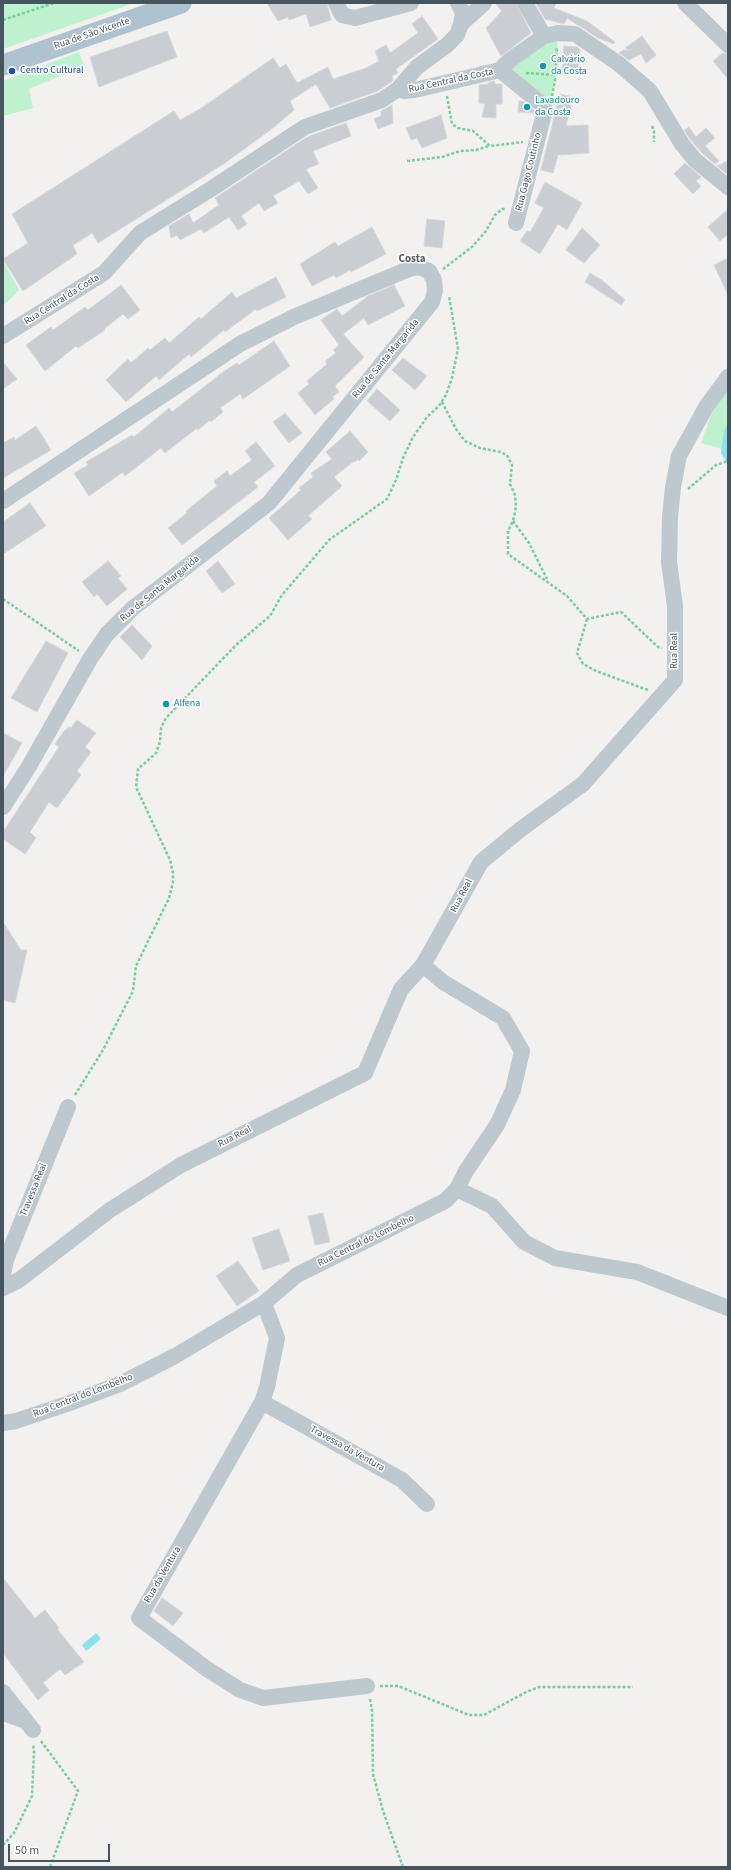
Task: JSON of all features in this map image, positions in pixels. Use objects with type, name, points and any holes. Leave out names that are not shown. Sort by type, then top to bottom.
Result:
[{"type":"main road","name":"Rua de São Vicente","points":[[3,65],[181,3]]},
{"type":"street","points":[[336,3],[342,15],[355,18],[411,3]]},
{"type":"street","points":[[398,89],[417,67],[447,45],[457,35],[463,13],[458,3]]},
{"type":"street","points":[[461,24],[484,3]]},
{"type":"street","points":[[525,3],[551,34],[575,34],[619,64],[650,91],[682,144],[695,160],[728,187]]},
{"type":"street","points":[[685,3],[728,45]]},
{"type":"street","name":"Rua Central da Costa","points":[[3,336],[104,273],[140,233],[211,189],[305,127],[382,100],[398,89],[404,91],[415,90],[500,70],[510,60],[551,34]]},
{"type":"street","name":"Rua Gago Coutinho","points":[[500,70],[544,106],[544,114],[518,216]]},
{"type":"street","points":[[3,501],[240,344],[296,316],[409,269],[419,267],[428,271],[434,280]]},
{"type":"street","name":"Rua de Santa Margarida","points":[[3,807],[28,768],[90,658],[106,634],[133,608],[269,502],[432,302],[434,280]]},
{"type":"street","name":"Rua Real","points":[[3,1288],[19,1280],[110,1210],[181,1165],[280,1114],[365,1073],[400,989],[423,965],[480,862],[521,829],[583,784],[675,680],[675,606],[669,562],[670,517],[673,487],[679,456],[706,407],[728,377]]},
{"type":"street","points":[[423,965],[443,982],[503,1018],[522,1051],[513,1090],[497,1125],[466,1171],[457,1189],[492,1206],[524,1242],[555,1258],[637,1272],[728,1308]]},
{"type":"street","name":"Travessa Real","points":[[3,1274],[6,1260],[68,1107]]},
{"type":"street","name":"Rua Central do Lombelho","points":[[3,1423],[16,1421],[67,1404],[120,1384],[175,1356],[264,1303],[298,1275],[445,1201],[457,1189]]},
{"type":"street","name":"Rua da Ventura","points":[[264,1303],[277,1338],[267,1387],[262,1402],[139,1618],[206,1669],[240,1690],[263,1698],[367,1686]]},
{"type":"street","name":"Travessa da Ventura","points":[[262,1402],[402,1480],[427,1504]]},
{"type":"street","points":[[3,1692],[30,1725]]},
{"type":"street","points":[[3,1713],[30,1725]]},
{"type":"path","points":[[3,20],[54,3]]},
{"type":"path","points":[[551,34],[555,81],[551,102]]},
{"type":"path","points":[[445,84],[452,124],[458,128],[473,131],[490,146]]},
{"type":"path","points":[[651,121],[654,131],[654,142]]},
{"type":"path","points":[[408,161],[442,157],[460,151],[476,150],[490,146],[536,142]]},
{"type":"path","points":[[434,280],[447,264],[472,247],[486,231],[495,215],[502,209],[518,216]]},
{"type":"path","points":[[68,1107],[103,1050],[133,991],[136,966],[174,882],[174,873],[170,860],[136,787],[138,769],[156,753],[160,742],[161,728],[166,718],[231,650],[270,616],[287,589],[328,540],[387,499],[413,437],[428,416],[442,402],[452,378],[458,349],[448,292]]},
{"type":"path","points":[[442,402],[456,429],[465,441],[480,448],[500,452],[507,456],[512,465],[510,484],[515,495],[516,507],[513,521],[508,531],[508,554],[548,581],[567,596],[587,619]]},
{"type":"path","points":[[687,491],[691,485],[716,465],[728,461]]},
{"type":"path","points":[[513,521],[529,543],[548,581]]},
{"type":"path","points":[[3,600],[90,658]]},
{"type":"path","points":[[587,619],[621,612],[658,647],[676,651]]},
{"type":"path","points":[[587,619],[577,653],[584,664],[596,671],[662,695]]},
{"type":"path","points":[[403,1867],[383,1811],[373,1774],[372,1710],[367,1686],[398,1686],[469,1715],[484,1715],[526,1692],[539,1687],[633,1688]]},
{"type":"path","points":[[3,1844],[14,1833],[32,1796],[34,1752],[30,1725]]},
{"type":"path","points":[[30,1725],[78,1791],[50,1867]]},
{"type":"green space","points":[[3,3],[134,3],[3,49]]},
{"type":"green space","points":[[558,37],[555,81],[549,102],[510,71],[510,66]]},
{"type":"green space","points":[[79,52],[84,66],[29,89],[33,108],[3,116],[3,81]]},
{"type":"green space","points":[[3,261],[19,290],[3,306]]},
{"type":"green space","points":[[728,385],[728,451],[701,443],[711,415]]},
{"type":"water","points":[[728,423],[728,465],[721,453],[724,431]]},
{"type":"water","points":[[96,1633],[101,1639],[86,1651],[82,1645]]},
{"type":"building","points":[[267,3],[327,3],[331,20],[310,27],[306,14],[289,20],[288,17],[278,21]]},
{"type":"building","points":[[495,3],[516,3],[531,33],[501,56],[486,28],[502,11]]},
{"type":"building","points":[[536,3],[556,3],[554,8],[587,21],[615,42],[614,44],[598,38],[567,18],[564,24],[545,19]]},
{"type":"building","points":[[422,16],[438,39],[396,69],[398,73],[392,76],[393,80],[378,91],[330,108],[316,84],[290,101],[294,110],[273,128],[225,163],[98,243],[92,233],[73,245],[77,254],[23,291],[3,259],[28,243],[12,214],[174,111],[180,120],[200,109],[273,58],[280,68],[286,64],[297,83],[328,67],[333,79],[366,68],[379,61],[375,51],[386,45],[390,53],[418,33],[412,24]]},
{"type":"building","points":[[167,31],[177,57],[99,87],[90,57]]},
{"type":"building","points":[[642,36],[656,55],[646,63],[641,54],[629,60],[619,53],[623,50],[630,50],[625,48]]},
{"type":"building","points":[[564,46],[577,47],[580,49],[578,74],[562,74]]},
{"type":"building","points":[[723,53],[728,54],[728,79],[713,61]]},
{"type":"building","points":[[494,81],[495,84],[502,84],[502,104],[496,104],[496,118],[482,117],[485,104],[479,103],[479,85],[489,84],[489,82]]},
{"type":"building","points":[[560,94],[573,97],[566,126],[588,125],[589,153],[558,155],[553,173],[541,170]]},
{"type":"building","name":"Lavadouro da Costa","points":[[519,101],[524,102],[534,110],[534,113],[518,112]]},
{"type":"building","points":[[392,105],[393,123],[378,129],[374,119],[381,116],[381,111]]},
{"type":"building","points":[[441,115],[447,138],[422,148],[417,138],[411,140],[406,128]]},
{"type":"building","points":[[346,123],[351,136],[313,151],[319,164],[306,169],[318,188],[308,194],[299,181],[273,196],[278,203],[264,211],[259,203],[241,216],[247,224],[238,230],[229,217],[204,233],[201,229],[180,240],[177,235],[171,238],[169,226],[189,214],[193,223],[219,205],[215,198],[307,137]]},
{"type":"building","points":[[689,127],[696,137],[706,128],[715,138],[705,146],[719,161],[715,164],[702,153],[684,130]]},
{"type":"building","points":[[728,161],[728,175],[717,166]]},
{"type":"building","points":[[685,163],[701,177],[696,181],[701,186],[693,194],[674,174]]},
{"type":"building","points":[[545,182],[582,203],[567,230],[558,224],[540,254],[520,241],[527,231],[530,232],[544,208],[535,203]]},
{"type":"building","points":[[728,209],[728,234],[720,241],[708,227]]},
{"type":"building","points":[[427,219],[445,221],[442,248],[424,246]]},
{"type":"building","points":[[372,227],[386,254],[351,272],[350,270],[336,278],[334,275],[312,286],[300,264],[335,242],[338,246]]},
{"type":"building","points":[[582,228],[600,245],[584,263],[566,250]]},
{"type":"building","points":[[728,258],[728,295],[714,265]]},
{"type":"building","points":[[590,273],[603,281],[625,300],[621,305],[585,282]]},
{"type":"building","points":[[276,277],[286,297],[257,311],[256,309],[225,332],[224,330],[191,357],[189,354],[159,380],[156,376],[126,402],[106,380],[128,359],[131,363],[148,348],[150,350],[165,338],[169,343],[199,317],[201,319],[232,292],[236,298]]},
{"type":"building","points":[[121,285],[140,310],[128,319],[123,314],[104,329],[105,330],[78,348],[76,346],[45,371],[26,345],[51,327],[53,330],[85,307],[88,310]]},
{"type":"building","points":[[394,285],[405,306],[368,325],[364,318],[343,334],[364,357],[335,386],[339,392],[332,397],[334,399],[315,415],[298,393],[309,384],[307,381],[327,364],[325,361],[336,353],[333,350],[339,345],[321,320],[337,309],[342,316],[368,296]]},
{"type":"building","points":[[274,341],[290,366],[243,399],[240,394],[220,408],[223,412],[211,422],[210,420],[198,430],[197,428],[165,453],[161,448],[125,476],[123,472],[89,496],[74,473],[88,465],[86,462],[132,435],[134,437],[169,408],[172,412],[223,372],[237,363],[239,365]]},
{"type":"building","points":[[403,358],[427,376],[415,390],[392,370]]},
{"type":"building","points":[[3,362],[17,379],[3,389]]},
{"type":"building","points":[[377,389],[400,410],[390,421],[367,401]]},
{"type":"building","points":[[285,413],[302,433],[289,443],[273,422]]},
{"type":"building","points":[[36,426],[51,450],[3,478],[3,443],[14,437],[15,440]]},
{"type":"building","points":[[350,431],[368,452],[359,461],[358,459],[355,462],[354,461],[334,477],[342,486],[308,516],[312,519],[288,540],[269,518],[301,490],[299,488],[313,477],[311,473],[332,459],[326,452]]},
{"type":"building","points":[[256,442],[275,466],[254,482],[258,487],[182,545],[168,528],[217,486],[214,481],[227,471],[230,476],[252,460],[245,451]]},
{"type":"building","points":[[30,503],[46,526],[3,554],[3,522]]},
{"type":"building","points":[[108,561],[121,576],[118,578],[127,589],[107,606],[97,594],[94,597],[82,582]]},
{"type":"building","points":[[218,561],[235,584],[222,593],[206,571]]},
{"type":"building","points":[[132,625],[152,646],[142,660],[120,637]]},
{"type":"building","points":[[46,641],[68,653],[37,712],[11,698]]},
{"type":"building","points":[[77,720],[96,733],[85,747],[91,752],[77,771],[81,775],[57,808],[49,802],[30,832],[36,838],[25,854],[3,839],[3,832],[59,747],[55,744],[64,731],[69,727],[71,728]]},
{"type":"building","points":[[3,733],[22,743],[3,776]]},
{"type":"building","points":[[3,922],[21,950],[27,950],[15,1003],[3,1000]]},
{"type":"building","points":[[323,1213],[330,1242],[315,1245],[308,1216]]},
{"type":"building","points":[[279,1229],[290,1261],[263,1270],[252,1238]]},
{"type":"building","points":[[238,1261],[259,1291],[237,1306],[216,1276]]},
{"type":"building","points":[[3,1578],[35,1618],[45,1610],[59,1628],[57,1629],[84,1662],[65,1675],[60,1669],[43,1683],[49,1690],[38,1700],[3,1653]]},
{"type":"building","points":[[162,1598],[183,1613],[173,1626],[154,1611]]},
{"type":"place","name":"Calvário da Costa","points":[[543,66]]},
{"type":"place","name":"Centro Cultural","points":[[12,71]]},
{"type":"place","name":"Lavadouro da Costa","points":[[527,107]]},
{"type":"place","name":"Alfena","points":[[166,704]]},
{"type":"district","name":"Costa","points":[[412,260]]}]
